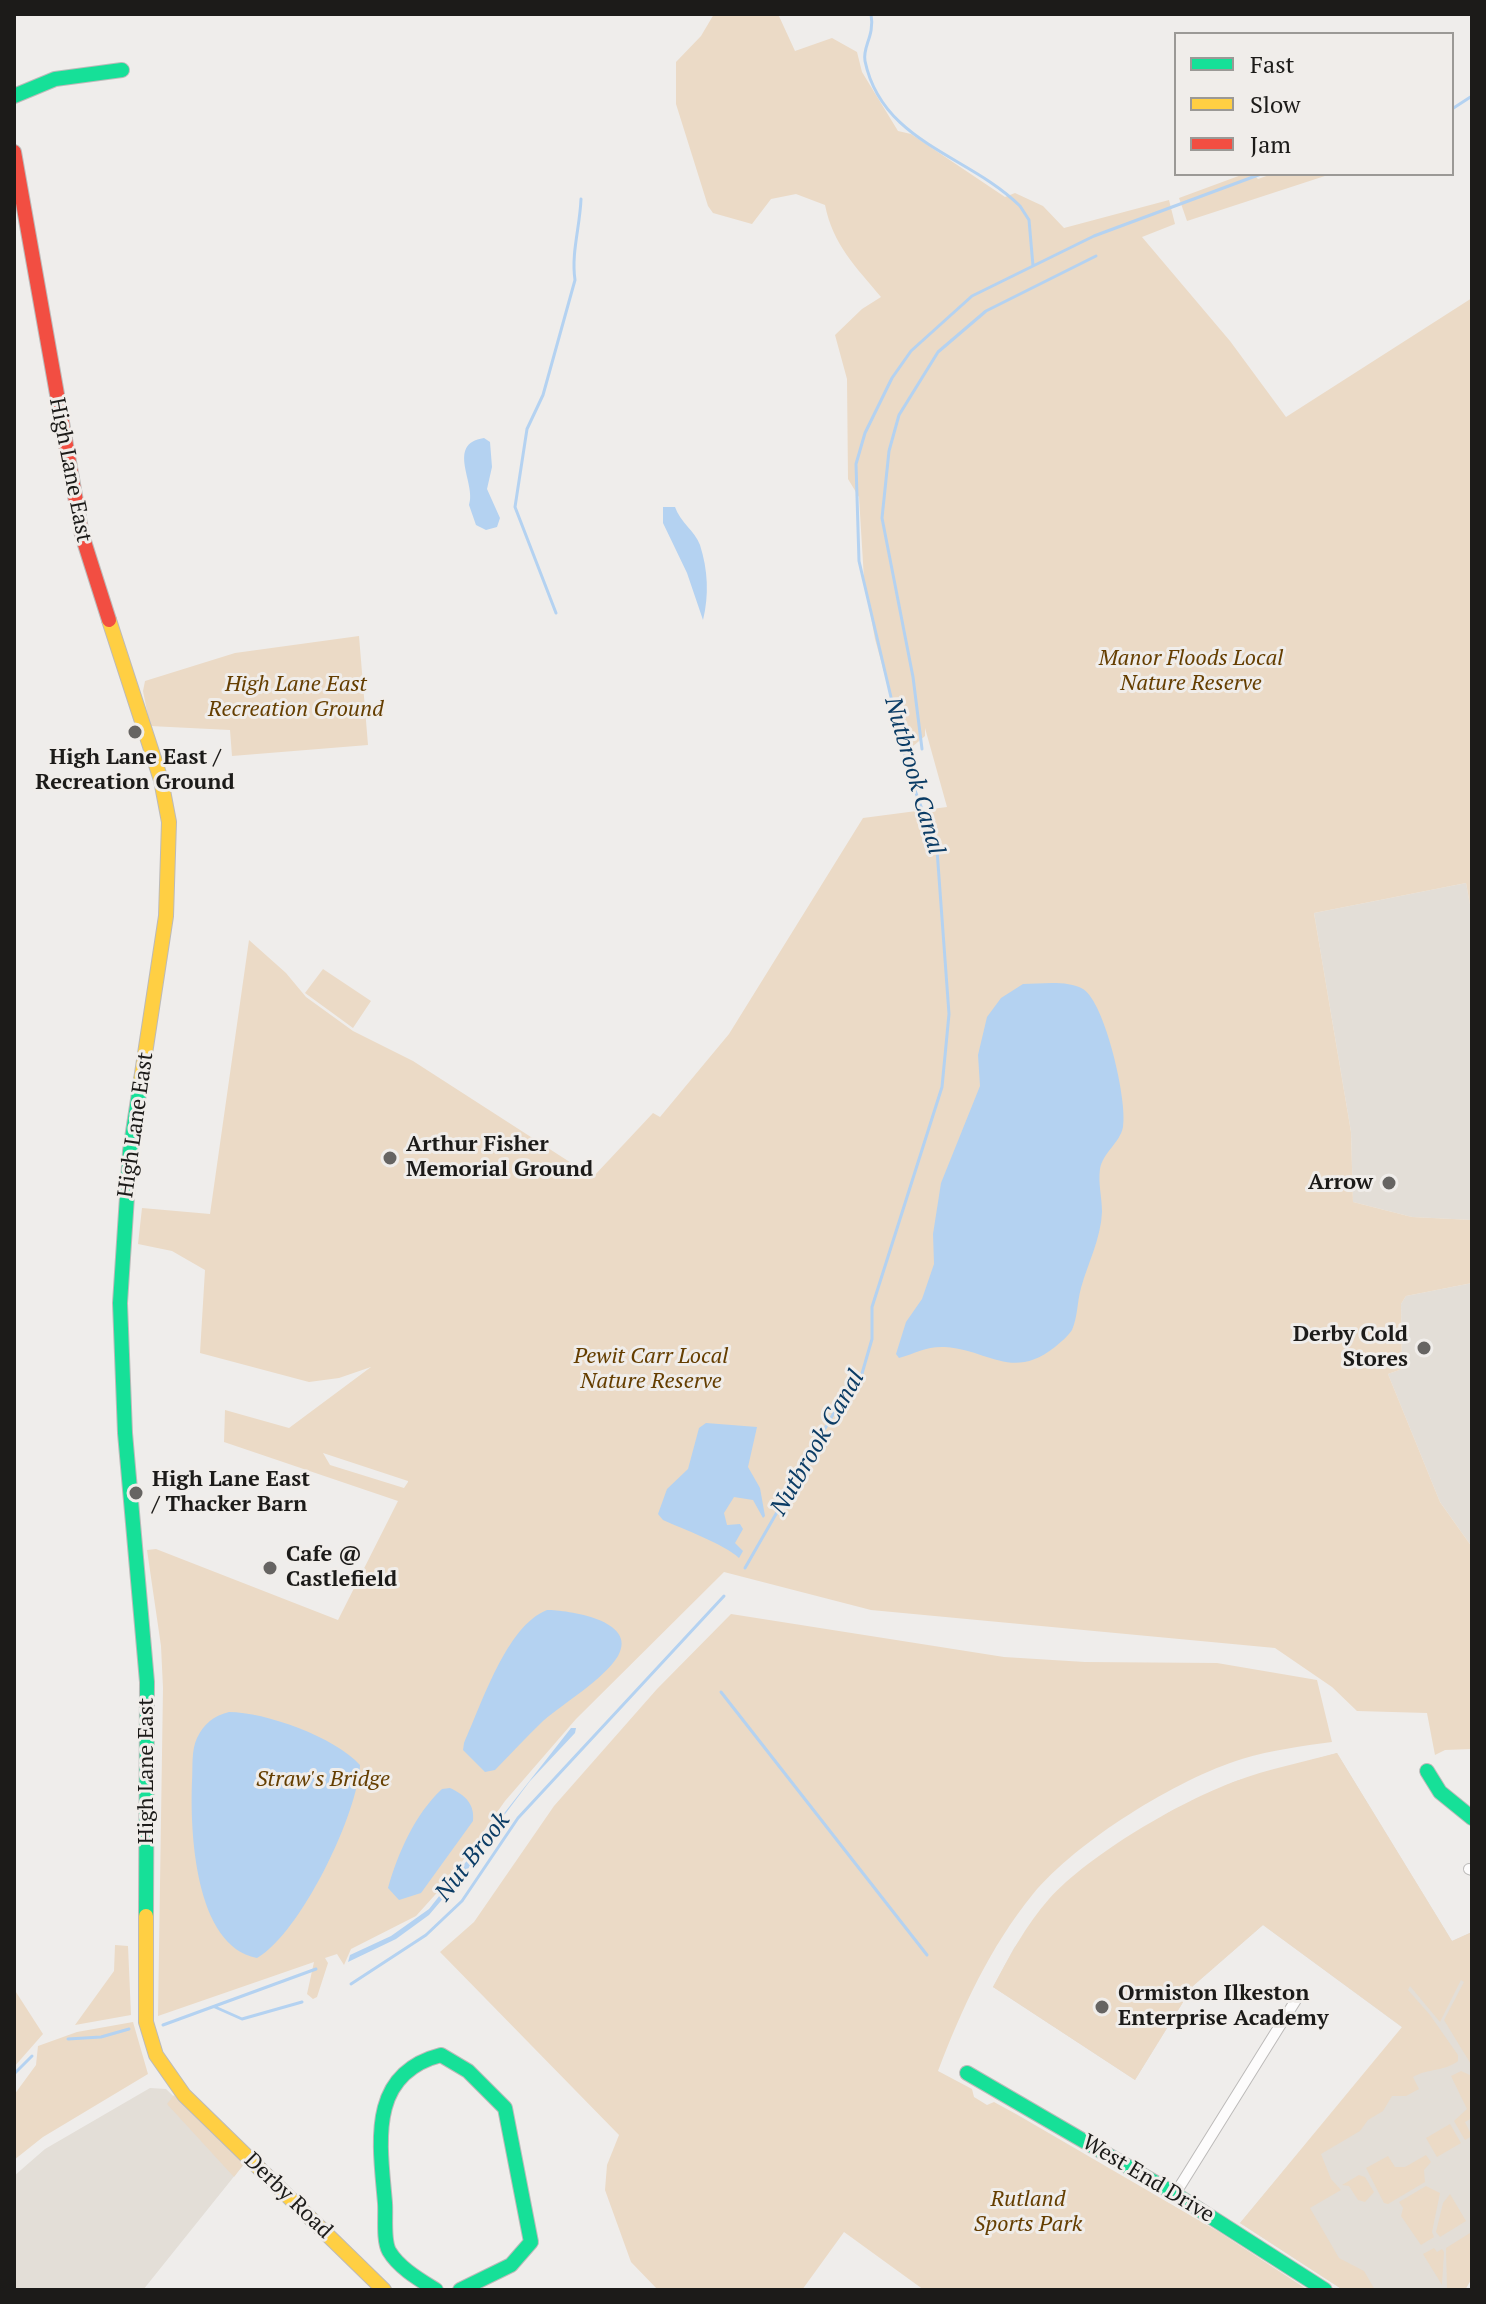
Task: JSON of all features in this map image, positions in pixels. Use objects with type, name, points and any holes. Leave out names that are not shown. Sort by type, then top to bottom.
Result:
[{"type":"main road","points":[[14,96],[55,79],[122,70]]},
{"type":"main road","name":"High Lane East","points":[[14,152],[82,535],[161,780],[169,822],[165,925],[124,1213],[120,1336],[125,1433],[147,1670],[145,2015],[156,2055],[192,2104]]},
{"type":"main road","points":[[1427,1771],[1432,1792],[1472,1818]]},
{"type":"main road","points":[[436,2290],[411,2274],[388,2250],[379,2125],[389,2092],[414,2066],[433,2055],[447,2056],[460,2064],[505,2108],[531,2242],[526,2253],[516,2260],[460,2290]]},
{"type":"main road","name":"West End Drive","points":[[967,2073],[986,2091],[1175,2194],[1325,2290]]},
{"type":"main road","name":"Derby Road","points":[[192,2104],[384,2290]]},
{"type":"street","points":[[1175,2194],[1299,1995]]},
{"type":"shaded area","points":[[1466,883],[1472,915],[1472,1220],[1412,1217],[1353,1202],[1351,1132],[1314,913]]},
{"type":"shaded area","points":[[1472,1283],[1472,1547],[1440,1502],[1388,1374],[1402,1369],[1401,1304],[1406,1296]]},
{"type":"shaded area","name":"Ormiston Ilkeston Enterprise Academy","points":[[1337,1753],[1452,1941],[1472,1932],[1472,2278],[1465,2290],[1343,2290],[1240,2223],[1403,2028],[1263,1925],[1193,1986],[1135,2080],[993,1987],[1014,1948],[1051,1898],[1124,1840],[1173,1810],[1236,1781]]},
{"type":"shaded area","points":[[150,2088],[166,2089],[244,2164],[143,2290],[14,2290],[14,2176],[45,2149]]},
{"type":"green space","points":[[714,14],[778,14],[795,51],[832,38],[857,52],[862,72],[898,131],[911,134],[1005,197],[1015,193],[1043,206],[1064,228],[1169,200],[1175,224],[1142,237],[1230,341],[1286,417],[1472,298],[1472,915],[1466,883],[1314,913],[1351,1132],[1353,1202],[1412,1217],[1472,1220],[1472,1283],[1406,1296],[1401,1304],[1402,1369],[1388,1374],[1440,1502],[1472,1547],[1472,1749],[1445,1750],[1435,1755],[1427,1713],[1357,1711],[1332,1687],[1275,1648],[871,1610],[724,1572],[576,1719],[505,1801],[452,1876],[416,1916],[351,1949],[344,1965],[337,1954],[325,1958],[328,1963],[317,1997],[313,1999],[307,1994],[314,1962],[158,2016],[163,1688],[161,1646],[147,1550],[156,1549],[338,1620],[398,1501],[224,1442],[225,1410],[289,1428],[371,1367],[339,1378],[309,1382],[200,1353],[205,1270],[172,1251],[138,1244],[142,1208],[210,1214],[249,940],[286,973],[306,997],[353,1031],[413,1061],[593,1177],[653,1113],[660,1117],[729,1034],[863,818],[947,807],[925,728],[925,736],[906,752],[875,639],[864,579],[859,497],[848,479],[847,379],[835,335],[862,309],[881,297],[840,244],[825,205],[796,194],[771,199],[752,224],[713,213],[708,206],[676,104],[676,62],[701,36]],"holes":[[[323,1453],[408,1481],[404,1488],[330,1465]]]},
{"type":"green space","points":[[1239,176],[1255,176],[1258,179],[1266,176],[1325,176],[1187,221],[1179,198]]},
{"type":"green space","name":"High Lane East Recreation Ground","points":[[359,636],[368,745],[232,756],[230,730],[150,726],[143,691],[145,681],[235,653]]},
{"type":"green space","points":[[323,969],[371,1001],[353,1028],[305,993]]},
{"type":"green space","name":"Rutland Sports Park","points":[[731,1614],[1004,1657],[1085,1662],[1217,1663],[1317,1680],[1332,1742],[1253,1756],[1188,1781],[1101,1833],[1052,1874],[1018,1914],[990,1957],[967,2001],[938,2071],[972,2089],[974,2097],[987,2105],[994,2102],[1016,2114],[1219,2232],[1308,2290],[924,2290],[844,2232],[802,2290],[658,2290],[631,2262],[605,2190],[607,2165],[619,2135],[440,1952],[474,1922],[554,1806],[657,1689]]},
{"type":"green space","name":"Ormiston Ilkeston Enterprise Academy","points":[[1337,1753],[1452,1941],[1472,1932],[1472,2066],[1444,2020],[1464,1982],[1461,1980],[1440,2022],[1410,1986],[1408,1990],[1430,2015],[1458,2055],[1458,2061],[1413,2077],[1419,2089],[1406,2096],[1392,2096],[1383,2111],[1368,2120],[1360,2131],[1321,2154],[1331,2179],[1341,2190],[1310,2208],[1339,2258],[1364,2271],[1375,2290],[1343,2290],[1240,2223],[1402,2027],[1263,1925],[1193,1986],[1135,2080],[993,1987],[1025,1930],[1049,1899],[1111,1847],[1213,1790],[1260,1773]]},
{"type":"green space","points":[[115,1945],[128,1946],[131,2015],[75,2025],[114,1971]]},
{"type":"green space","points":[[14,1989],[43,2034],[14,2067]]},
{"type":"green space","points":[[133,2022],[148,2074],[43,2137],[14,2160],[14,2095],[36,2065],[38,2046],[77,2032]]},
{"type":"green space","points":[[1461,2071],[1472,2076],[1472,2118],[1465,2122],[1472,2136],[1465,2140],[1454,2121],[1467,2109],[1451,2076]]},
{"type":"green space","points":[[174,2095],[244,2164],[234,2177],[167,2104]]},
{"type":"green space","points":[[1450,2124],[1461,2143],[1437,2157],[1426,2138]]},
{"type":"green space","points":[[1426,2155],[1431,2162],[1424,2170],[1425,2182],[1388,2204],[1384,2203],[1366,2168],[1388,2156],[1395,2167],[1405,2167]]},
{"type":"green space","points":[[1359,2175],[1365,2177],[1374,2192],[1365,2202],[1358,2200],[1349,2186],[1342,2185]]},
{"type":"green space","points":[[1426,2186],[1440,2193],[1432,2232],[1434,2237],[1421,2245],[1401,2216],[1403,2208],[1399,2202]]},
{"type":"green space","points":[[1450,2194],[1466,2221],[1440,2237],[1436,2232],[1443,2203]]},
{"type":"green space","points":[[1470,2233],[1472,2278],[1465,2290],[1447,2290],[1446,2248]]},
{"type":"green space","points":[[1434,2248],[1437,2252],[1442,2249],[1444,2252],[1442,2285],[1423,2254]]},
{"type":"water","points":[[484,438],[490,442],[492,467],[487,489],[500,518],[497,527],[486,530],[476,525],[469,505],[464,456],[472,442]]},
{"type":"water","points":[[663,507],[675,507],[700,545],[707,582],[703,620],[687,573],[663,523]]},
{"type":"water","points":[[1023,984],[1069,984],[1083,989],[1091,998],[1107,1032],[1122,1097],[1123,1127],[1100,1169],[1101,1222],[1081,1288],[1074,1325],[1055,1347],[1026,1362],[1000,1361],[945,1347],[899,1358],[896,1354],[906,1322],[922,1299],[934,1264],[933,1234],[941,1183],[980,1086],[978,1055],[987,1017],[1001,998]]},
{"type":"water","points":[[706,1423],[757,1427],[748,1467],[760,1488],[765,1516],[763,1518],[753,1500],[734,1497],[724,1513],[727,1525],[740,1524],[743,1529],[735,1543],[743,1551],[739,1558],[714,1542],[663,1520],[658,1514],[667,1489],[688,1469],[699,1428]]},
{"type":"water","points":[[547,1610],[584,1615],[610,1626],[619,1634],[622,1644],[618,1656],[594,1682],[543,1721],[495,1770],[485,1772],[463,1750],[464,1743],[507,1649],[532,1619]]},
{"type":"water","points":[[229,1712],[261,1716],[299,1728],[334,1745],[360,1765],[349,1812],[324,1871],[291,1925],[274,1945],[257,1958],[236,1949],[220,1932],[208,1909],[195,1855],[192,1827],[194,1748],[206,1725]]},
{"type":"water","points":[[571,1728],[576,1728],[575,1733],[530,1781],[481,1846],[468,1869],[429,1915],[396,1939],[348,1962],[350,1955],[391,1936],[429,1909]]},
{"type":"water","points":[[450,1788],[468,1801],[473,1821],[421,1893],[399,1900],[388,1888],[402,1848],[432,1799],[442,1789]]},
{"type":"waterway","points":[[871,14],[865,61],[874,89],[889,111],[908,129],[999,188],[1020,206],[1029,220],[1033,266]]},
{"type":"waterway","points":[[1454,108],[1472,96]]},
{"type":"waterway","name":"Nutbrook Canal","points":[[745,1568],[839,1404],[861,1377],[872,1339],[872,1307],[942,1087],[949,1014],[937,850],[909,774],[859,561],[856,464],[865,433],[892,378],[911,351],[972,296],[1094,236],[1256,176]]},
{"type":"waterway","points":[[556,613],[515,507],[527,429],[543,395],[575,280],[574,260],[581,199]]},
{"type":"waterway","points":[[922,749],[913,677],[882,518],[889,451],[899,415],[938,352],[986,311],[1096,256]]},
{"type":"waterway","name":"Nutbrook Canal","points":[[351,1984],[426,1935],[462,1901],[518,1818],[724,1596]]},
{"type":"waterway","points":[[721,1692],[927,1955]]},
{"type":"waterway","name":"Nut Brook","points":[[163,2025],[316,1969]]},
{"type":"waterway","name":"Nutbrook Canal","points":[[215,2007],[242,2019],[302,2002]]},
{"type":"waterway","name":"Nut Brook","points":[[68,2039],[101,2037],[129,2029]]},
{"type":"waterway","name":"Nut Brook","points":[[14,2074],[32,2056]]},
{"type":"traffic: fast","points":[[14,96],[55,79],[122,70]]},
{"type":"traffic: fast","points":[[141,1080],[130,1151],[120,1303],[125,1433],[147,1682],[146,1916]]},
{"type":"traffic: fast","points":[[1427,1771],[1440,1792],[1472,1818]]},
{"type":"traffic: fast","points":[[436,2290],[404,2268],[387,2246],[381,2135],[389,2095],[400,2078],[417,2064],[441,2055],[468,2071],[505,2108],[531,2242],[511,2265],[460,2290]]},
{"type":"traffic: fast","points":[[967,2073],[1175,2194],[1325,2290]]},
{"type":"traffic: slow","points":[[109,620],[161,780],[169,822],[166,916],[141,1080]]},
{"type":"traffic: slow","points":[[146,1916],[146,2022],[156,2055],[184,2095],[384,2290]]},
{"type":"traffic: jam","points":[[14,152],[82,535],[109,620]]},
{"type":"place","name":"High Lane East / Recreation Ground","points":[[135,732]]},
{"type":"place","name":"Arthur Fisher Memorial Ground","points":[[390,1158]]},
{"type":"place","name":"Arrow","points":[[1389,1183]]},
{"type":"place","name":"Derby Cold Stores","points":[[1424,1348]]},
{"type":"place","name":"High Lane East / Thacker Barn","points":[[136,1493]]},
{"type":"place","name":"Cafe @ Castlefield","points":[[270,1568]]},
{"type":"place","name":"Ormiston Ilkeston Enterprise Academy","points":[[1102,2007]]},
{"type":"park label","name":"Manor Floods Local Nature Reserve","points":[[1191,672]]},
{"type":"park label","name":"Pewit Carr Local Nature Reserve","points":[[651,1370]]},
{"type":"park label","name":"Straw's Bridge","points":[[323,1780]]}]
